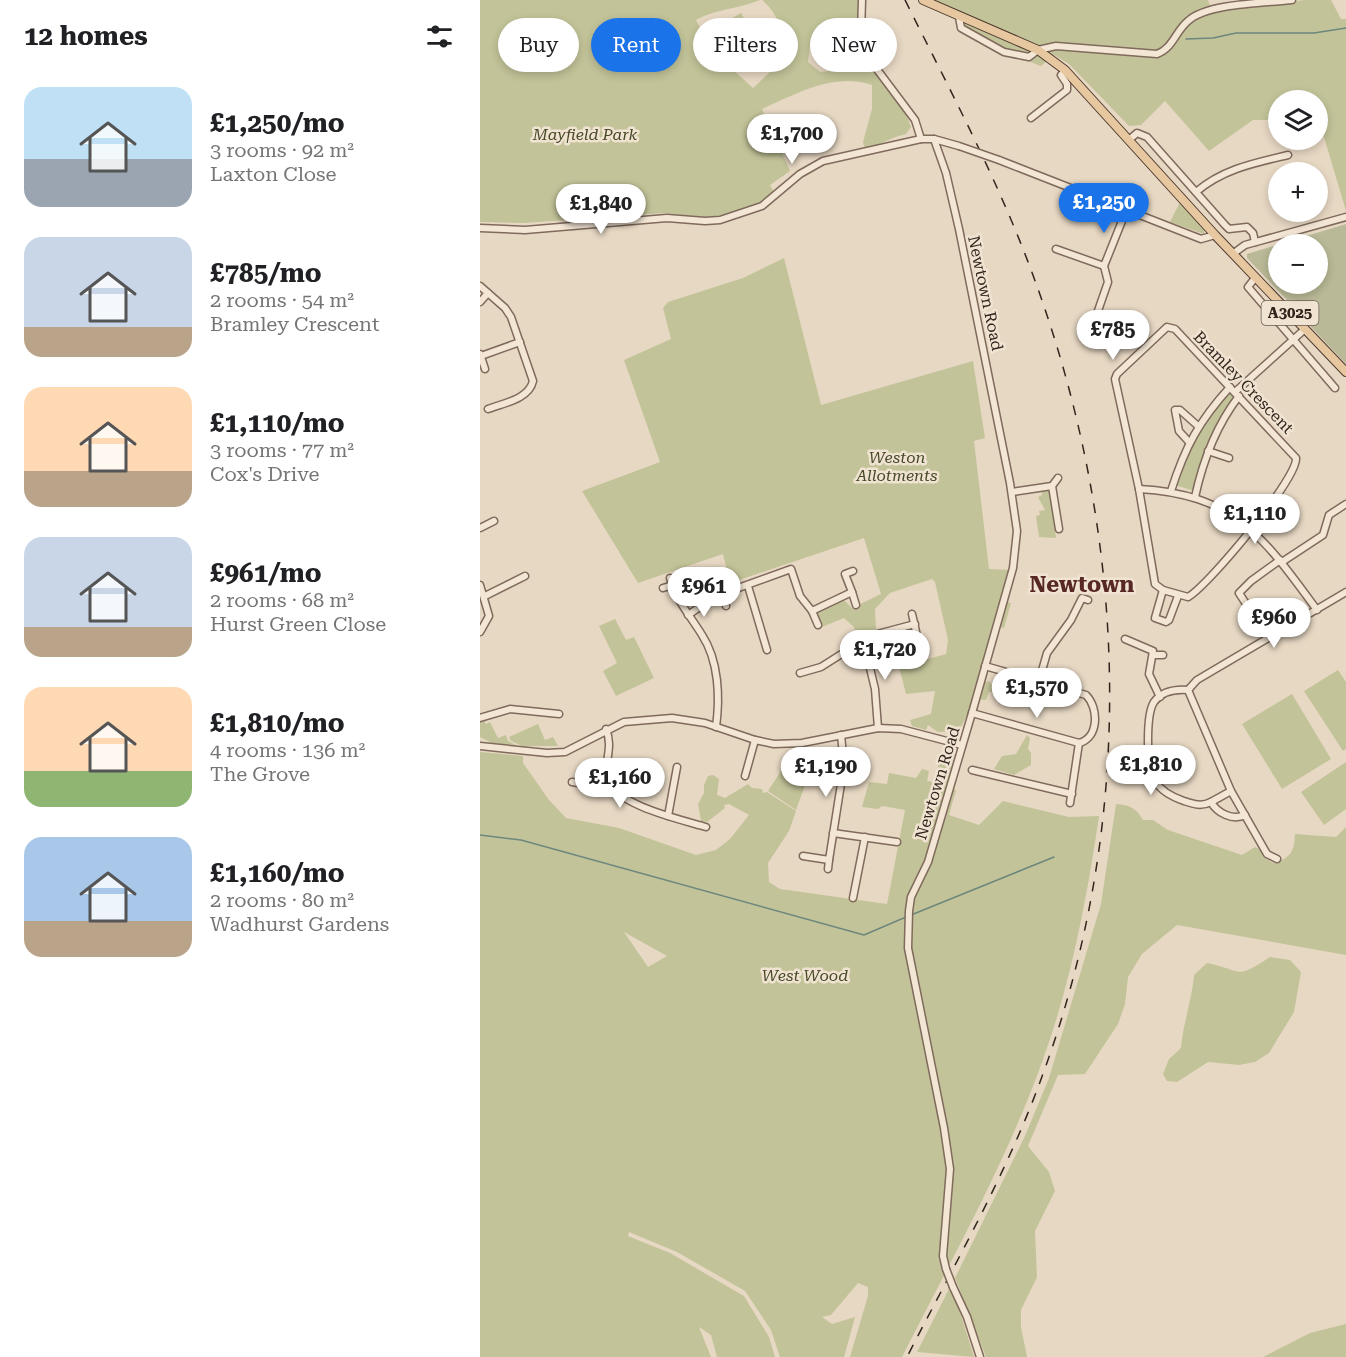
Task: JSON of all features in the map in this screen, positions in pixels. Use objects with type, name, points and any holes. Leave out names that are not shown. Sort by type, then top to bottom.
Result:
[{"type":"main road","name":"A3025","points":[[923,0],[1038,50],[1065,70],[1255,278],[1346,372]]},
{"type":"street","points":[[862,0],[861,34],[867,56],[915,120],[921,139]]},
{"type":"street","points":[[959,17],[960,28],[1005,52],[1029,57],[1038,50],[1056,46],[1157,54],[1170,46],[1187,21],[1203,11],[1292,0]]},
{"type":"street","points":[[1031,118],[1067,90],[1061,75],[1065,70]]},
{"type":"street","points":[[1130,139],[1142,133],[1230,229],[1251,229],[1255,242]]},
{"type":"street","points":[[480,228],[525,230],[667,218],[720,220],[762,206],[800,174],[823,161],[921,139],[934,139],[999,160],[1201,239],[1208,240],[1215,235]]},
{"type":"street","name":"Newtown Road","points":[[934,139],[946,172],[956,213],[1012,492],[1017,531],[1016,555],[972,713],[928,862],[911,897],[908,921],[908,948],[950,1168],[943,1256],[980,1357]]},
{"type":"street","points":[[1196,192],[1212,178],[1225,172],[1288,154]]},
{"type":"street","points":[[1092,328],[1108,282],[1104,266],[1126,211]]},
{"type":"street","points":[[1234,253],[1245,245],[1346,217]]},
{"type":"street","points":[[1056,249],[1104,266]]},
{"type":"street","points":[[1255,278],[1248,287],[1335,387]]},
{"type":"street","points":[[480,286],[511,317],[533,381],[531,390],[488,409]]},
{"type":"street","points":[[480,302],[488,293]]},
{"type":"street","name":"Bramley Crescent","points":[[1163,590],[1155,584],[1139,489],[1115,382],[1117,374],[1170,327],[1175,329],[1296,458],[1293,471],[1252,529],[1192,595],[1178,596]]},
{"type":"street","points":[[1171,491],[1188,442],[1198,426],[1305,329]]},
{"type":"street","points":[[485,369],[480,355],[520,342]]},
{"type":"street","points":[[1195,497],[1208,452],[1235,392]]},
{"type":"street","points":[[1188,442],[1179,432],[1175,410],[1180,410],[1198,426]]},
{"type":"street","points":[[1208,452],[1229,458]]},
{"type":"street","points":[[1012,492],[1052,486],[1058,478]]},
{"type":"street","points":[[1052,486],[1059,529]]},
{"type":"street","points":[[1139,489],[1171,491],[1195,497],[1226,511],[1252,529],[1281,561],[1317,610]]},
{"type":"street","points":[[1250,610],[1239,593],[1251,581],[1323,535],[1329,515],[1346,504]]},
{"type":"street","points":[[480,528],[494,521]]},
{"type":"street","points":[[688,615],[723,594],[791,569],[800,596],[812,611],[818,625]]},
{"type":"street","points":[[852,571],[841,575],[852,592],[856,605]]},
{"type":"street","points":[[485,596],[525,576]]},
{"type":"street","points":[[663,588],[672,582],[680,605],[706,642],[713,665],[719,705],[716,727]]},
{"type":"street","points":[[480,585],[485,596],[488,619],[480,632]]},
{"type":"street","points":[[748,586],[766,650]]},
{"type":"street","points":[[1163,590],[1178,596],[1169,620],[1166,622],[1155,618],[1163,590]]},
{"type":"street","points":[[812,611],[852,592]]},
{"type":"street","points":[[1188,690],[1197,680],[1346,592]]},
{"type":"street","points":[[723,594],[726,606]]},
{"type":"street","points":[[1039,681],[1050,647],[1071,620],[1082,598],[1088,600]]},
{"type":"street","points":[[912,614],[917,636]]},
{"type":"street","points":[[800,673],[813,670],[863,639],[915,624]]},
{"type":"street","points":[[863,639],[875,690],[878,728]]},
{"type":"street","points":[[1125,639],[1150,648],[1153,655],[1149,663],[1149,675],[1160,696]]},
{"type":"street","points":[[1153,655],[1163,654]]},
{"type":"street","points":[[972,713],[1078,743],[1088,739],[1094,729],[1094,706],[1086,695],[985,666]]},
{"type":"street","points":[[813,670],[815,679]]},
{"type":"street","points":[[708,683],[716,681]]},
{"type":"street","points":[[1188,690],[1174,689],[1160,696],[1151,710],[1150,772],[1157,784],[1168,794],[1200,805],[1231,791]]},
{"type":"street","points":[[1188,690],[1231,791],[1267,854],[1277,859]]},
{"type":"street","points":[[480,718],[510,709],[559,714]]},
{"type":"street","points":[[480,746],[547,753],[565,752],[606,729],[639,719],[672,718],[716,727],[755,740],[795,743],[878,728],[901,729],[962,745]]},
{"type":"street","points":[[606,729],[611,741],[608,781],[622,797],[668,816],[706,827]]},
{"type":"street","points":[[828,869],[844,765],[841,735]]},
{"type":"street","points":[[745,776],[755,740]]},
{"type":"street","points":[[1070,803],[1078,743]]},
{"type":"street","points":[[668,816],[677,767]]},
{"type":"street","points":[[972,770],[1072,794]]},
{"type":"street","points":[[572,782],[597,786],[608,781]]},
{"type":"street","points":[[1211,802],[1219,813],[1238,818],[1245,815]]},
{"type":"street","points":[[833,832],[897,842]]},
{"type":"street","points":[[853,898],[865,837]]},
{"type":"street","points":[[803,856],[828,860]]},
{"type":"green space","name":"Mayfield Park","points":[[480,0],[760,0],[701,18],[693,18],[693,72],[735,72],[753,88],[770,72],[798,72],[798,18],[777,18],[762,0],[860,0],[859,18],[810,18],[808,62],[810,72],[877,72],[905,111],[911,127],[906,134],[865,149],[863,142],[872,109],[872,85],[844,81],[829,83],[802,91],[762,109],[790,171],[770,185],[775,194],[753,207],[709,218],[665,213],[524,223],[480,222]]},
{"type":"green space","points":[[934,0],[1208,0],[1212,12],[1304,0],[1331,0],[1341,19],[1346,19],[1346,211],[1328,150],[1328,90],[1268,90],[1268,120],[1253,120],[1209,151],[1165,101],[1141,125],[1129,126],[1069,64],[1054,55],[1041,66],[987,42],[967,30],[948,8]]},
{"type":"green space","points":[[741,13],[744,18],[732,18]]},
{"type":"green space","points":[[1180,202],[1204,230],[1204,234],[1170,222]]},
{"type":"green space","points":[[1346,224],[1346,364],[1297,312],[1294,300],[1287,300],[1281,294],[1328,294],[1328,234],[1313,234]]},
{"type":"green space","points":[[1268,248],[1268,280],[1247,258],[1247,254]]},
{"type":"green space","name":"Weston Allotments","points":[[784,258],[821,405],[973,361],[985,438],[974,441],[989,569],[1013,570],[1004,601],[1011,603],[1004,628],[997,626],[979,683],[989,681],[993,686],[992,692],[989,692],[986,700],[975,699],[959,731],[938,732],[928,725],[926,730],[912,726],[910,720],[931,714],[935,691],[906,694],[899,667],[946,654],[948,640],[935,582],[932,579],[890,593],[875,609],[876,629],[856,639],[854,627],[844,618],[822,627],[816,612],[842,598],[852,608],[881,594],[864,538],[730,583],[723,554],[638,583],[582,491],[660,462],[624,360],[671,339],[663,308],[668,302],[743,278]]},
{"type":"green space","points":[[1230,392],[1234,400],[1224,413],[1194,491],[1175,485],[1201,425]]},
{"type":"green space","points":[[1050,491],[1056,538],[1039,537],[1036,516],[1040,515],[1039,511],[1045,510],[1038,497],[1042,495],[1042,492]]},
{"type":"green space","points":[[615,619],[626,640],[634,637],[654,678],[616,696],[603,671],[617,663],[599,626]]},
{"type":"green space","points":[[1338,670],[1346,682],[1346,749],[1343,751],[1304,691]]},
{"type":"green space","points":[[1292,694],[1331,759],[1282,789],[1242,724]]},
{"type":"green space","points":[[484,720],[486,724],[490,722],[498,738],[506,735],[508,741],[518,746],[492,743],[480,737],[480,722]]},
{"type":"green space","points":[[538,724],[545,740],[553,737],[558,746],[522,746],[511,741],[509,737]]},
{"type":"green space","points":[[1027,735],[1030,738],[1028,749],[1031,753],[1031,765],[1014,775],[994,769],[1002,756],[1016,754]]},
{"type":"green space","name":"West Wood","points":[[951,748],[955,756],[950,788],[956,790],[949,815],[979,825],[1003,801],[1069,817],[1099,816],[1073,957],[1059,1012],[1035,1081],[982,1201],[902,1357],[850,1357],[868,1296],[868,1287],[858,1283],[831,1315],[822,1317],[832,1324],[855,1317],[844,1357],[780,1357],[771,1330],[745,1291],[677,1252],[629,1232],[628,1236],[670,1253],[744,1296],[769,1337],[775,1357],[717,1357],[711,1335],[699,1327],[711,1357],[480,1357],[480,752],[523,756],[523,763],[549,800],[566,818],[619,828],[696,855],[716,850],[730,839],[749,815],[729,804],[724,805],[725,808],[707,822],[701,821],[698,804],[704,793],[704,785],[708,776],[713,775],[719,779],[717,795],[725,798],[748,784],[752,788],[762,789],[763,793],[767,792],[796,811],[789,831],[768,863],[769,882],[780,889],[887,904],[905,810],[882,806],[878,809],[862,807],[869,782],[887,784],[889,773],[916,778],[922,769],[929,771],[927,781],[938,783],[941,769],[938,767],[938,759]],"holes":[[[624,932],[667,956],[648,967]]]},
{"type":"green space","points":[[814,749],[808,777],[796,810],[768,791],[795,750]]},
{"type":"green space","points":[[1346,762],[1346,809],[1324,825],[1301,792]]},
{"type":"green space","points":[[1116,804],[1132,808],[1143,820],[1153,820],[1168,830],[1242,855],[1255,847],[1261,850],[1263,857],[1273,863],[1288,856],[1294,845],[1295,834],[1336,837],[1346,827],[1346,955],[1177,925],[1142,954],[1128,977],[1125,1004],[1118,1024],[1085,1074],[1058,1075],[1028,1146],[1049,1172],[1055,1191],[1035,1231],[1037,1277],[1021,1310],[1021,1327],[1027,1357],[986,1357],[955,1278],[1025,1136],[1049,1078],[1101,904]]},
{"type":"green space","points":[[1270,957],[1290,960],[1301,972],[1294,1012],[1269,1053],[1255,1062],[1239,1065],[1208,1062],[1177,1082],[1167,1081],[1163,1074],[1169,1059],[1181,1048],[1194,975],[1207,963],[1238,972],[1250,969]]},
{"type":"green space","points":[[949,1289],[959,1309],[974,1357],[917,1352]]},
{"type":"green space","points":[[1346,1324],[1346,1357],[1263,1357],[1310,1333]]},
{"type":"waterway","points":[[1186,39],[1213,38],[1236,33],[1314,33],[1346,28]]},
{"type":"waterway","points":[[480,835],[521,840],[864,935],[906,917]]},
{"type":"waterway","points":[[911,915],[1054,857]]},
{"type":"railway","points":[[905,0],[998,189],[1025,254],[1059,354],[1085,455],[1101,558],[1109,661],[1108,765],[1096,868],[1075,970],[1044,1071],[1015,1144],[907,1357]]},
{"type":"district","name":"Newtown","points":[[1082,584]]}]
